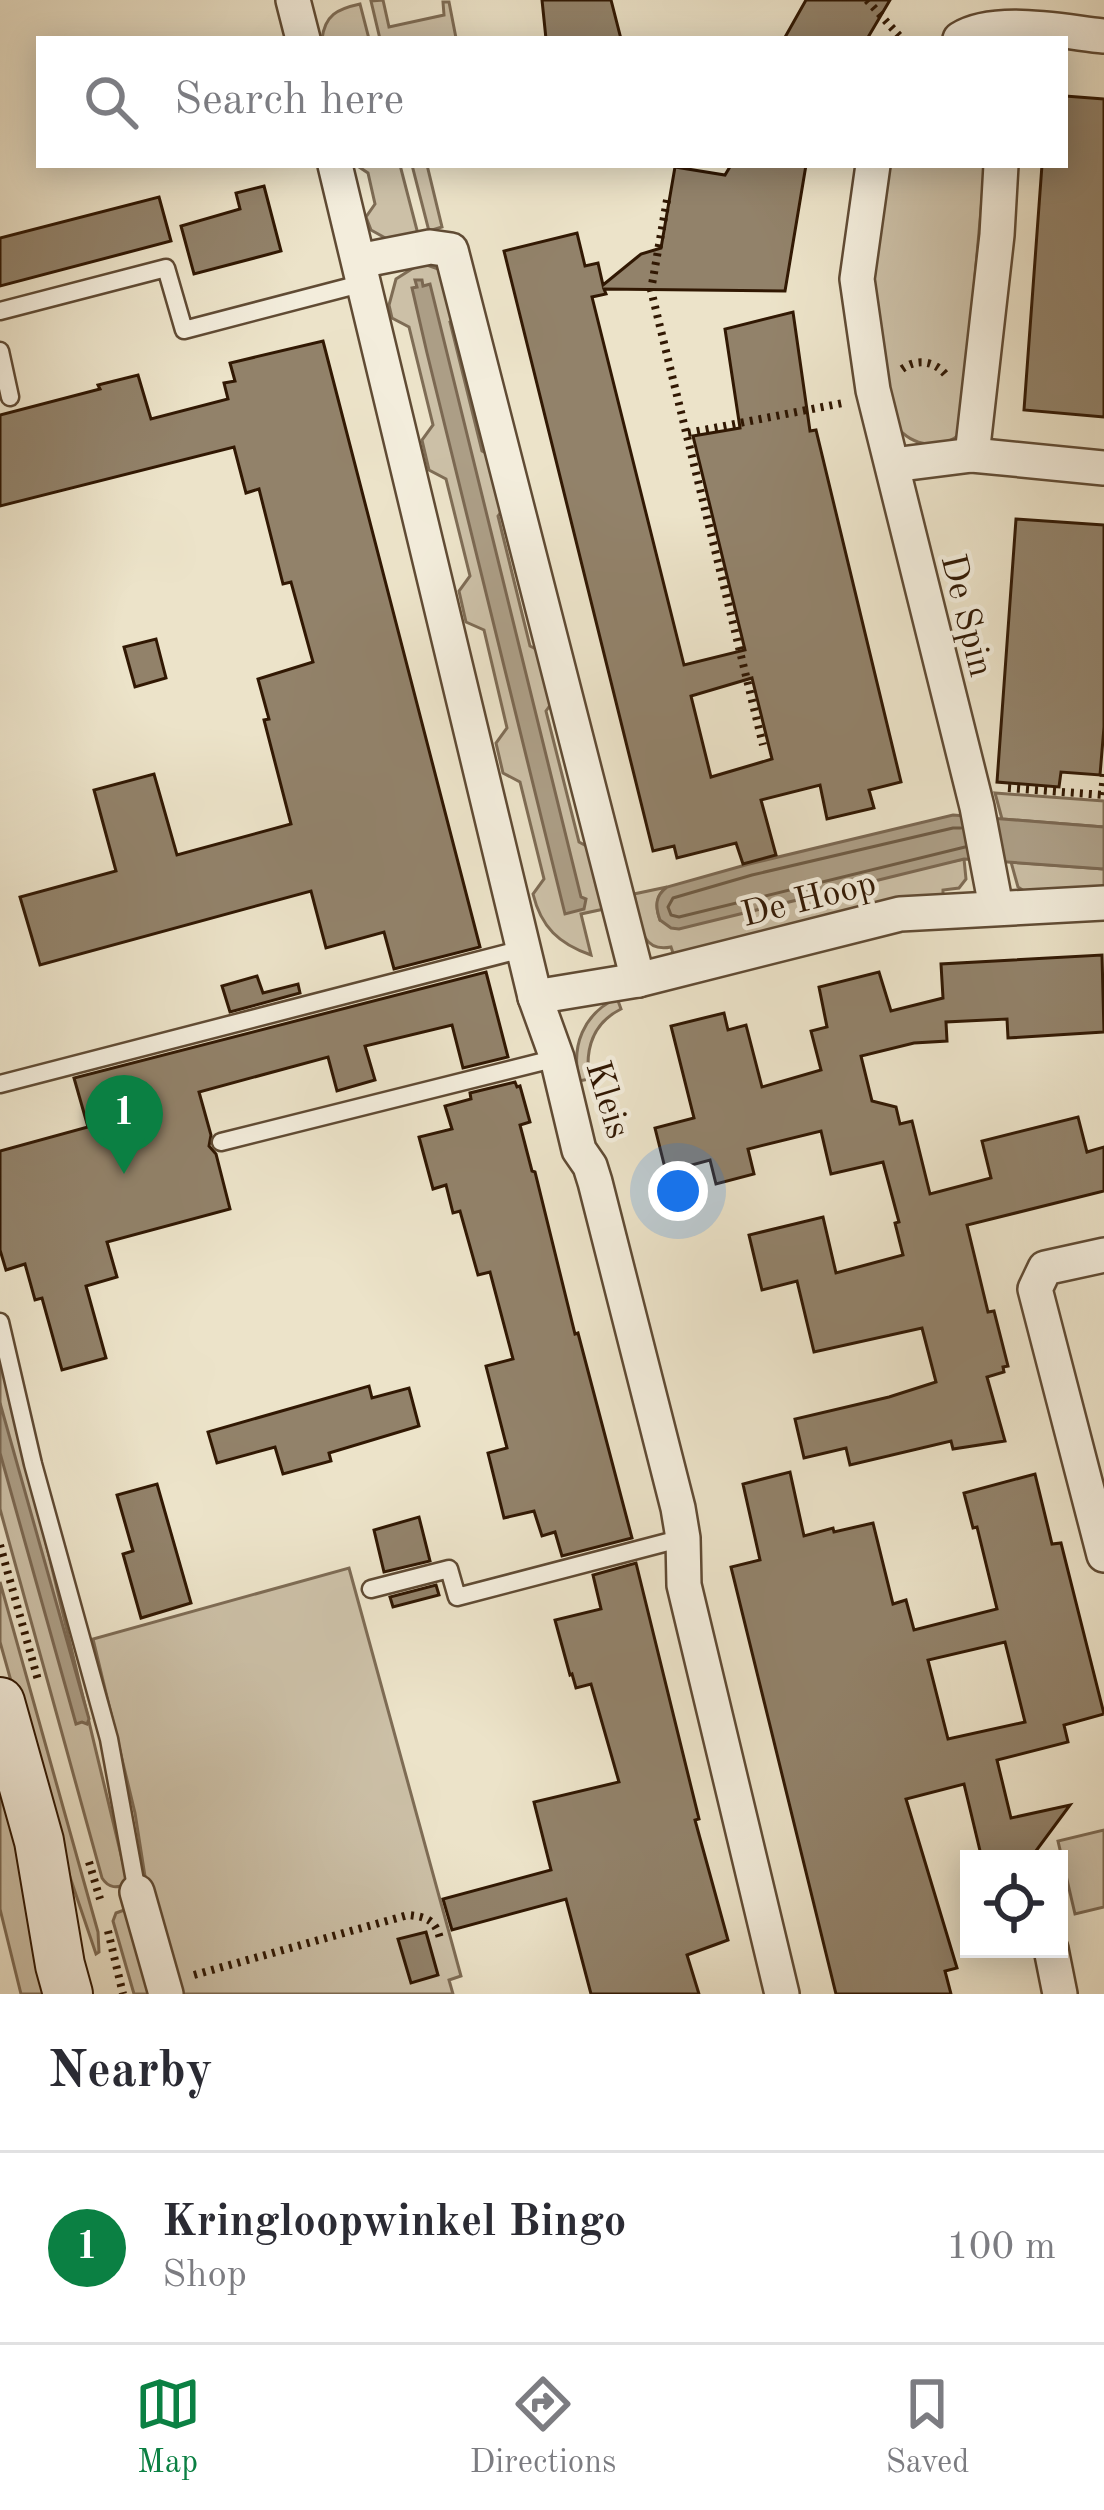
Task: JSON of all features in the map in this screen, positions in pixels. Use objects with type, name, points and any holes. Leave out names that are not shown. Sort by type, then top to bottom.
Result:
[{"type":"main road","points":[[0,1702],[39,1841],[68,1994]]},
{"type":"main road","points":[[39,1841],[97,1994]]},
{"type":"street","points":[[299,1],[303,36]]},
{"type":"street","points":[[966,36],[972,32],[1104,36]]},
{"type":"street","name":"Kleis","points":[[336,168],[535,997],[557,1058],[579,1150],[590,1166],[678,1508],[684,1585],[772,1984]]},
{"type":"street","name":"De Spin","points":[[873,168],[857,279],[875,398],[974,796],[993,891]]},
{"type":"street","points":[[972,454],[1001,168]]},
{"type":"street","points":[[362,272],[430,247],[451,250],[638,980]]},
{"type":"street","points":[[893,465],[972,454],[1104,468]]},
{"type":"street","name":"De Hoop","points":[[535,997],[638,980],[993,891],[1104,902]]},
{"type":"street","points":[[1104,1255],[1045,1268],[1035,1288],[1104,1555]]},
{"type":"street","points":[[137,1892],[165,1989]]},
{"type":"street","points":[[1053,1958],[1060,1994]]},
{"type":"lane","points":[[0,311],[166,268],[184,330],[362,272]]},
{"type":"lane","points":[[0,350],[10,397]]},
{"type":"lane","points":[[0,1084],[523,949]]},
{"type":"lane","points":[[221,1142],[557,1058]]},
{"type":"lane","points":[[0,1322],[109,1739],[137,1892]]},
{"type":"lane","points":[[371,1589],[449,1569],[458,1597],[682,1538]]},
{"type":"path","points":[[867,0],[899,36]]},
{"type":"path","points":[[667,200],[651,290],[763,746]]},
{"type":"path","points":[[688,433],[898,392],[901,369],[911,363],[939,367],[946,375],[954,406],[977,410]]},
{"type":"path","points":[[974,796],[1103,795],[1104,772]]},
{"type":"path","points":[[165,1989],[408,1915],[426,1917],[436,1924],[441,1942]]},
{"type":"shaded area","points":[[383,0],[389,27],[444,15],[443,2],[449,2],[456,36],[379,36],[371,1]]},
{"type":"shaded area","points":[[360,4],[368,36],[323,36],[326,24],[345,8]]},
{"type":"shaded area","points":[[360,168],[401,168],[418,234],[389,240],[371,230],[366,217],[375,204],[368,173]]},
{"type":"shaded area","points":[[413,168],[428,168],[442,227],[429,231]]},
{"type":"shaded area","points":[[886,168],[985,168],[961,433],[953,439],[927,444],[896,426],[870,302]]},
{"type":"shaded area","points":[[418,265],[444,271],[450,322],[482,451],[498,459],[509,502],[498,516],[530,646],[546,654],[556,697],[546,711],[579,842],[594,850],[604,909],[581,914],[591,955],[553,933],[533,894],[544,879],[520,782],[503,773],[496,743],[507,728],[484,630],[466,622],[459,591],[470,576],[446,479],[429,470],[422,440],[433,425],[409,327],[392,318],[389,305],[396,279]]},
{"type":"shaded area","points":[[995,793],[1104,801],[1104,827],[1002,819]]},
{"type":"shaded area","points":[[964,859],[966,879],[959,888],[943,890],[943,898],[674,956],[671,947],[660,948],[646,940],[634,894],[667,887],[658,902],[660,920]]},
{"type":"shaded area","points":[[1011,862],[1104,869],[1104,891],[1024,891],[1018,887]]},
{"type":"shaded area","points":[[617,998],[621,1009],[593,1038],[589,1079],[579,1081],[582,1032],[596,1013]]},
{"type":"shaded area","points":[[0,1352],[128,1884],[120,1886],[110,1886],[102,1878],[0,1509]]},
{"type":"shaded area","points":[[349,1568],[461,1976],[449,1980],[453,1994],[180,1994],[147,1889],[135,1813],[93,1639]]},
{"type":"shaded area","points":[[0,1582],[98,1932],[96,1954],[47,1809],[0,1642]]},
{"type":"shaded area","points":[[0,1770],[53,1994],[21,1994],[0,1909]]},
{"type":"shaded area","points":[[1104,1830],[1104,1907],[1075,1914],[1068,1884],[1068,1850],[1060,1850],[1058,1841]]},
{"type":"shaded area","points":[[127,1909],[157,1994],[134,1994],[113,1921],[116,1913]]},
{"type":"water","points":[[415,280],[422,280],[423,286],[430,284],[581,897],[586,899],[584,909],[565,914],[427,353],[412,288],[417,287]]},
{"type":"water","points":[[953,815],[1104,827],[1104,869],[964,859],[679,929],[660,920],[657,902],[667,887]]},
{"type":"water","points":[[0,1403],[87,1724],[76,1724],[0,1453]]},
{"type":"building","points":[[542,0],[611,0],[620,36],[546,36]]},
{"type":"building","points":[[806,0],[890,0],[869,36],[786,36]]},
{"type":"building","points":[[1068,96],[1104,99],[1104,417],[1024,410],[1042,168],[1068,168]]},
{"type":"building","points":[[675,168],[725,175],[729,168],[806,168],[785,291],[604,289],[606,294],[592,297],[684,665],[745,650],[693,436],[740,428],[725,329],[793,312],[810,431],[816,430],[901,782],[869,790],[874,808],[827,819],[820,785],[761,800],[776,855],[743,864],[736,843],[677,858],[674,846],[653,851],[504,251],[577,233],[585,266],[598,263],[603,285],[641,254],[661,248]],"holes":[[[752,678],[772,759],[711,777],[691,696]]]},
{"type":"building","points":[[264,186],[281,251],[194,274],[181,226],[240,209],[236,193]]},
{"type":"building","points":[[159,197],[171,241],[0,286],[0,238]]},
{"type":"building","points":[[323,341],[480,947],[394,969],[384,932],[326,948],[311,891],[40,965],[20,897],[116,871],[94,790],[154,774],[177,855],[291,824],[258,679],[313,662],[291,582],[283,584],[259,489],[246,493],[234,447],[0,506],[0,415],[138,375],[151,419],[228,399],[224,383],[235,381],[230,363]]},
{"type":"building","points":[[1016,519],[1104,525],[1100,775],[1061,772],[1059,787],[997,782]]},
{"type":"building","points":[[156,639],[166,678],[135,687],[124,647]]},
{"type":"building","points":[[1102,955],[1104,1032],[1008,1038],[1007,1019],[946,1022],[947,1041],[914,1043],[861,1056],[872,1101],[896,1107],[900,1124],[912,1121],[930,1194],[991,1178],[982,1141],[1078,1117],[1087,1152],[1104,1147],[1104,1191],[967,1225],[988,1312],[994,1311],[1008,1366],[987,1377],[1005,1441],[953,1449],[951,1441],[850,1465],[846,1448],[804,1458],[795,1419],[936,1382],[922,1328],[814,1352],[797,1281],[762,1290],[749,1235],[823,1217],[836,1273],[903,1255],[883,1162],[831,1174],[821,1131],[748,1149],[754,1174],[716,1184],[710,1160],[666,1172],[655,1128],[694,1118],[671,1026],[724,1013],[728,1030],[746,1025],[762,1087],[821,1070],[811,1031],[827,1027],[819,987],[879,972],[891,1011],[943,998],[941,964]]},
{"type":"building","points":[[486,972],[508,1057],[463,1068],[452,1025],[365,1046],[375,1080],[337,1091],[328,1057],[199,1092],[211,1135],[209,1146],[216,1154],[230,1209],[107,1242],[117,1277],[86,1286],[106,1358],[62,1370],[42,1298],[35,1300],[25,1264],[6,1270],[0,1250],[0,1151],[88,1127],[74,1078]]},
{"type":"building","points":[[257,976],[263,993],[298,984],[300,993],[230,1012],[222,986]]},
{"type":"building","points":[[515,1082],[530,1122],[520,1125],[632,1538],[562,1556],[555,1532],[542,1536],[534,1511],[504,1518],[488,1453],[507,1448],[486,1366],[513,1359],[490,1272],[478,1275],[460,1211],[453,1213],[446,1185],[433,1189],[419,1137],[452,1129],[445,1106],[471,1099],[470,1093]]},
{"type":"building","points":[[369,1386],[372,1398],[409,1388],[419,1426],[329,1453],[331,1461],[283,1474],[275,1447],[217,1463],[208,1432]]},
{"type":"building","points":[[790,1472],[804,1536],[873,1523],[893,1604],[906,1600],[914,1630],[997,1609],[964,1493],[1035,1474],[1052,1544],[1061,1543],[1104,1714],[1064,1725],[1068,1742],[997,1760],[1011,1818],[1070,1805],[1037,1850],[980,1850],[964,1784],[906,1799],[957,1968],[945,1971],[951,1994],[836,1994],[731,1567],[760,1560],[743,1484]],"holes":[[[1005,1642],[1025,1722],[948,1739],[928,1660]]]},
{"type":"building","points":[[157,1484],[191,1603],[141,1618],[123,1554],[133,1551],[117,1495]]},
{"type":"building","points":[[419,1517],[430,1561],[384,1572],[374,1530]]},
{"type":"building","points":[[636,1563],[699,1819],[695,1820],[728,1940],[687,1955],[699,1994],[591,1994],[566,1899],[452,1930],[443,1899],[551,1870],[534,1802],[619,1782],[591,1684],[576,1688],[555,1620],[601,1609],[593,1575]]},
{"type":"building","points":[[436,1585],[439,1595],[393,1607],[390,1597]]},
{"type":"building","points":[[426,1932],[438,1975],[411,1983],[398,1939]]},
{"type":"place","name":"Kringloopwinkel Bingo","points":[[124,1174]]}]
